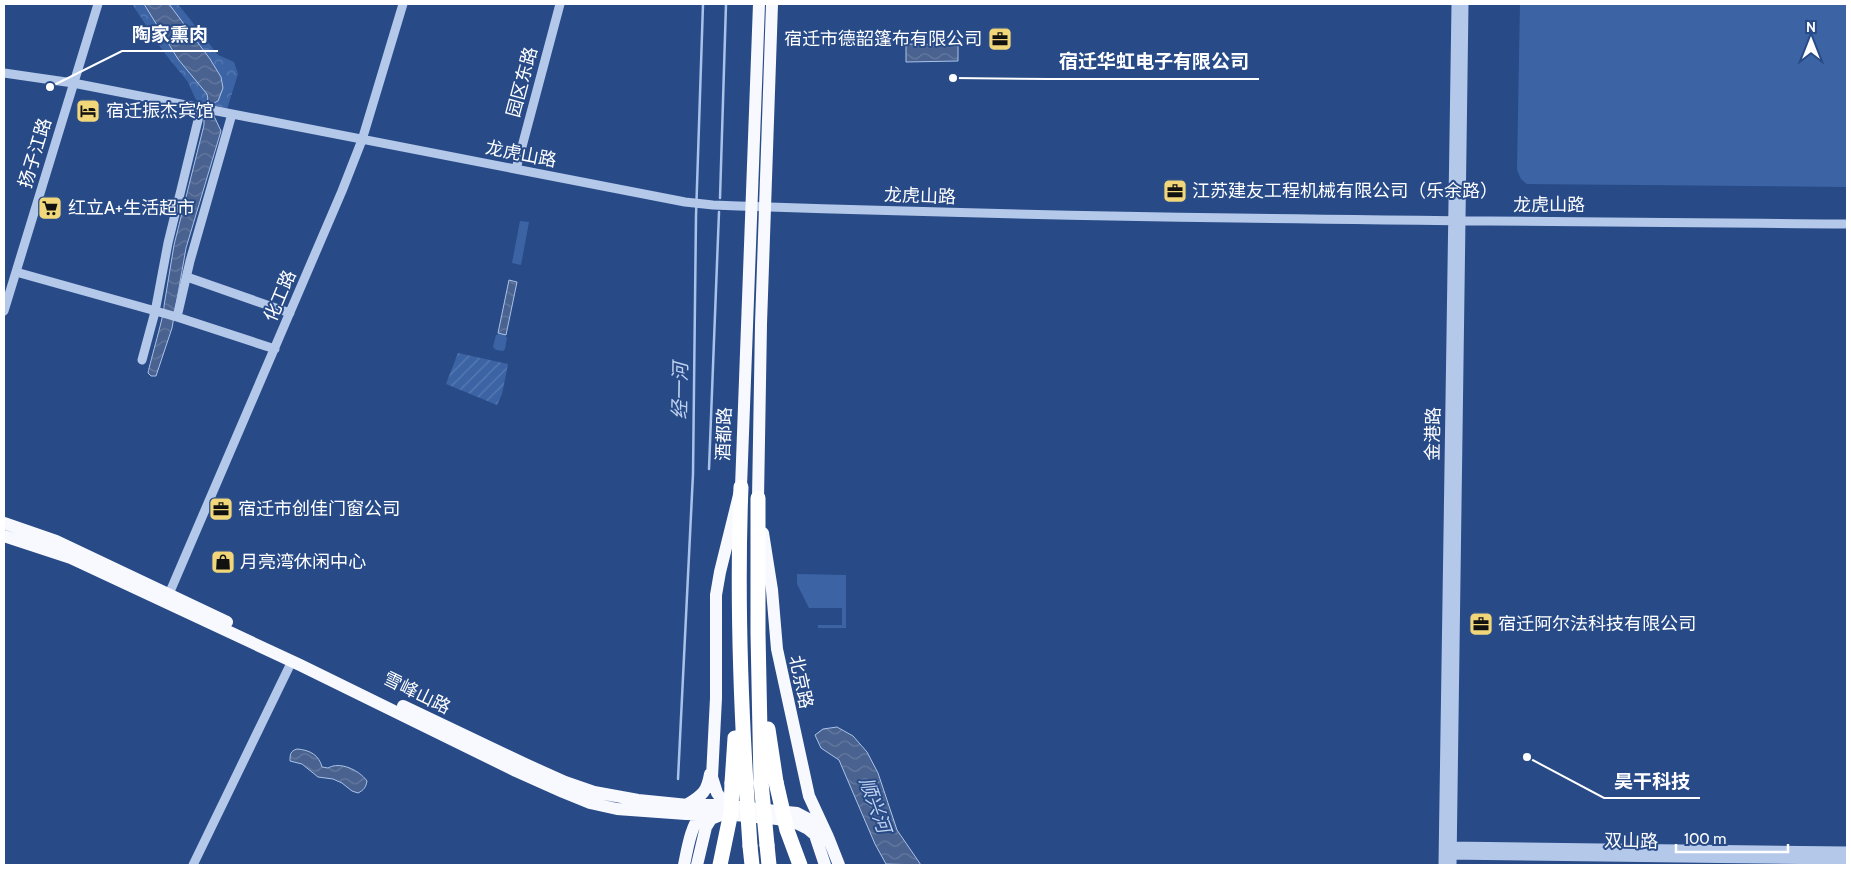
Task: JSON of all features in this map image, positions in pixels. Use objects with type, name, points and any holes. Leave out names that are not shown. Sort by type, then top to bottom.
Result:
[{"type":"highway","name":"酒都路","points":[[741,487],[739,535],[740,649],[752,865]]},
{"type":"highway","name":"酒都路","points":[[758,498],[758,662],[746,783],[767,845],[768,865]]},
{"type":"highway","points":[[758,662],[776,782],[787,830],[800,865]]},
{"type":"highway","points":[[720,865],[731,812],[746,783]]},
{"type":"main road","name":"酒都路","points":[[741,487],[759,4]]},
{"type":"main road","name":"酒都路","points":[[758,498],[772,4]]},
{"type":"main road","points":[[684,865],[691,832],[704,809],[712,764],[716,698],[716,595],[741,487]]},
{"type":"main road","name":"北京路","points":[[758,498],[772,590],[777,649],[808,796],[828,837],[835,864]]},
{"type":"main road","name":"雪峰山路","points":[[4,523],[56,541],[565,782],[614,797],[687,809]]},
{"type":"main road","name":"雪峰山路","points":[[4,536],[71,558],[292,661],[516,771],[582,800],[617,809],[784,811],[810,818]]},
{"type":"main road","points":[[687,809],[707,788],[712,764]]},
{"type":"main road","points":[[712,764],[714,786],[724,810]]},
{"type":"main road","points":[[808,796],[810,818],[818,824],[828,837]]},
{"type":"main road","points":[[697,865],[706,826],[711,819],[724,810],[798,824],[815,835],[835,864]]},
{"type":"main road","points":[[798,824],[810,818]]},
{"type":"street","name":"扬子江路","points":[[4,311],[98,4]]},
{"type":"street","name":"化工路","points":[[169,594],[342,191],[362,140],[403,4]]},
{"type":"street","name":"园区东路","points":[[516,169],[560,4]]},
{"type":"street","name":"金港路","points":[[1456,4],[1457,221]]},
{"type":"street","name":"金港路","points":[[1452,865],[1448,850],[1457,221],[1464,4]]},
{"type":"street","name":"龙虎山路","points":[[4,73],[73,83],[685,202],[713,205],[983,214],[1457,221],[1847,224]]},
{"type":"street","points":[[142,360],[156,312],[168,243],[201,108]]},
{"type":"street","points":[[177,317],[232,114]]},
{"type":"street","points":[[16,272],[177,317],[275,349]]},
{"type":"street","points":[[187,277],[290,314]]},
{"type":"street","points":[[193,865],[292,661]]},
{"type":"street","name":"金港路","points":[[1443,865],[1448,850]]},
{"type":"street","name":"双山路","points":[[1448,850],[1847,852]]},
{"type":"street","name":"双山路","points":[[1448,850],[1847,860]]},
{"type":"green space","points":[[132,4],[178,4],[218,55],[234,62],[238,74],[227,109],[201,105],[195,98],[188,82],[163,51]]},
{"type":"green space","points":[[1520,4],[1847,4],[1847,187],[1527,184],[1521,179],[1517,170]]},
{"type":"green space","points":[[520,221],[529,222],[521,265],[512,263]]},
{"type":"green space","points":[[501,333],[507,338],[503,351],[496,350],[493,347],[496,335]]},
{"type":"green space","points":[[458,353],[508,364],[502,394],[497,405],[446,384]]},
{"type":"green space","points":[[797,574],[846,575],[846,628],[818,628],[818,625],[842,625],[842,608],[809,608],[797,584]]},
{"type":"water","points":[[144,4],[169,4],[210,59],[221,77],[223,88],[218,101],[212,104],[213,114],[221,131],[186,248],[172,328],[156,376],[151,376],[148,373],[162,317],[174,245],[204,125],[208,98],[207,94],[178,59]]},
{"type":"water","points":[[906,44],[958,45],[958,61],[906,62]]},
{"type":"water","points":[[509,280],[517,282],[506,335],[498,333]]},
{"type":"water","name":"顺兴河","points":[[837,727],[853,736],[867,752],[878,773],[897,830],[921,865],[886,864],[875,844],[839,760],[821,748],[815,735],[823,729]]},
{"type":"water","points":[[297,749],[313,754],[319,759],[322,767],[344,766],[354,770],[367,781],[365,787],[358,793],[333,779],[318,777],[302,764],[290,761],[291,754]]},
{"type":"waterway","name":"经一河","points":[[678,779],[693,474],[696,216],[703,4]]},
{"type":"waterway","name":"经一河","points":[[720,198],[726,4]]},
{"type":"waterway","name":"经一河","points":[[709,469],[719,212]]},
{"type":"place","name":"宿迁市德韶篷布有限公司","points":[[1000,39]]},
{"type":"place","name":"宿迁华虹电子有限公司","points":[[953,78]]},
{"type":"place","name":"陶家熏肉","points":[[50,87]]},
{"type":"place","name":"宿迁振杰宾馆","points":[[88,111]]},
{"type":"place","name":"江苏建友工程机械有限公司（乐余路）","points":[[1175,191]]},
{"type":"place","name":"红立A+生活超市","points":[[50,208]]},
{"type":"place","name":"宿迁市创佳门窗公司","points":[[221,509]]},
{"type":"place","name":"月亮湾休闲中心","points":[[223,562]]},
{"type":"place","name":"宿迁阿尔法科技有限公司","points":[[1481,624]]},
{"type":"place","name":"昊干科技","points":[[1527,757]]}]
